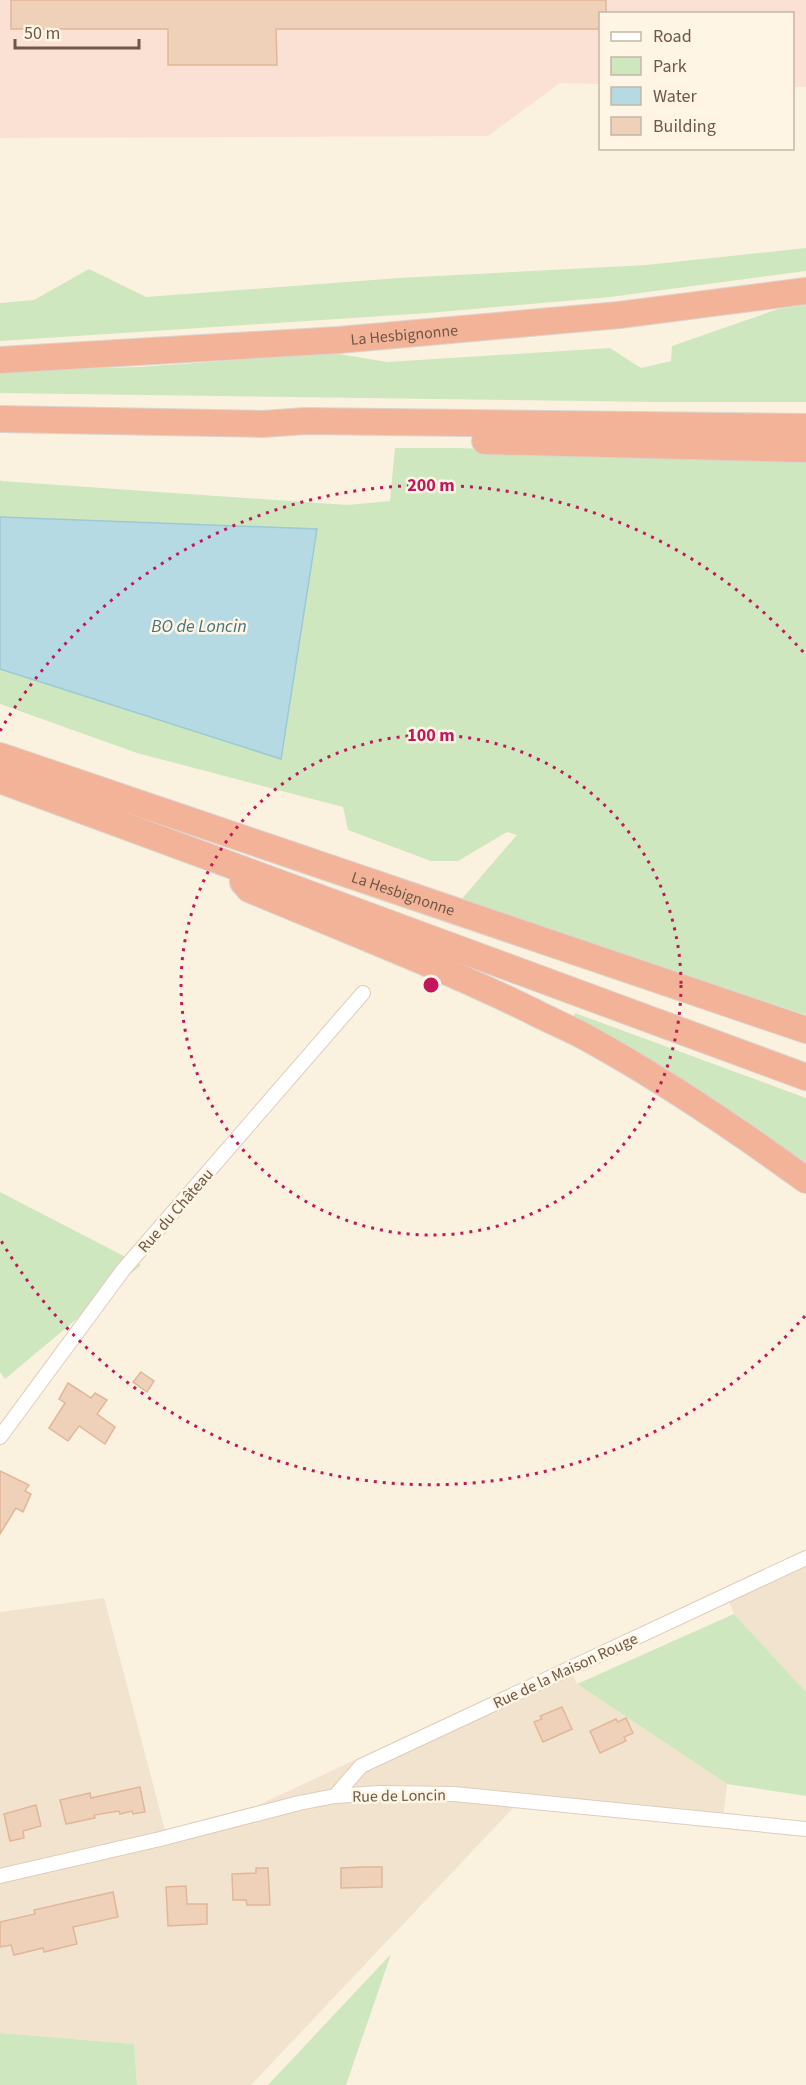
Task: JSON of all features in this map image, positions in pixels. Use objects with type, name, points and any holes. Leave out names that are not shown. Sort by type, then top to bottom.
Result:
[{"type":"highway","name":"La Hesbignonne","points":[[0,360],[339,340],[619,315],[806,291]]},
{"type":"highway","points":[[0,420],[806,427]]},
{"type":"highway","points":[[263,424],[301,436],[806,449]]},
{"type":"highway","name":"La Hesbignonne","points":[[0,756],[806,1030]]},
{"type":"highway","points":[[0,780],[806,1077]]},
{"type":"highway","points":[[225,861],[249,889],[407,954],[495,993],[587,1038],[733,1127],[806,1180]]},
{"type":"street","name":"Rue du Château","points":[[0,1437],[123,1270],[363,993]]},
{"type":"street","name":"Rue de la Maison Rouge","points":[[335,1796],[361,1766],[806,1558]]},
{"type":"street","name":"Rue de Loncin","points":[[0,1876],[335,1796],[379,1793],[454,1794],[806,1829]]},
{"type":"shaded area","points":[[0,0],[806,0],[806,87],[794,87],[794,12],[599,12],[599,84],[560,83],[488,136],[0,138]]},
{"type":"shaded area","points":[[806,1556],[806,1692],[734,1614],[724,1588]]},
{"type":"shaded area","points":[[104,1598],[166,1834],[239,1814],[566,1662],[577,1684],[727,1784],[722,1826],[515,1806],[251,2085],[137,2085],[134,2044],[0,2033],[0,1612]]},
{"type":"green space","points":[[806,248],[806,271],[610,297],[428,313],[0,341],[0,303],[34,300],[89,269],[146,297],[399,278],[646,265]]},
{"type":"green space","points":[[806,305],[806,402],[0,393],[0,371],[140,367],[333,353],[387,362],[610,348],[641,368],[671,361],[672,346],[778,309]]},
{"type":"green space","points":[[395,448],[806,459],[806,1015],[460,901],[517,835],[507,832],[458,861],[431,861],[348,830],[343,807],[137,753],[0,704],[0,669],[281,758],[317,529],[0,517],[0,479],[1,481],[348,505],[390,501]]},
{"type":"green space","points":[[575,1013],[806,1098],[806,1166],[573,1018]]},
{"type":"green space","points":[[0,1192],[141,1265],[5,1379],[0,1372]]},
{"type":"green space","points":[[734,1614],[806,1692],[806,1796],[727,1784],[577,1684]]},
{"type":"green space","points":[[391,1954],[346,2085],[268,2085]]},
{"type":"green space","points":[[0,2033],[134,2044],[137,2085],[0,2085]]},
{"type":"water","name":"BO de Loncin","points":[[0,517],[317,529],[281,759],[0,669]]},
{"type":"building","points":[[11,0],[606,0],[606,12],[599,12],[599,29],[276,29],[277,65],[168,65],[168,29],[11,29]]},
{"type":"building","points":[[141,1372],[154,1381],[147,1392],[133,1382]]},
{"type":"building","points":[[68,1383],[91,1398],[95,1393],[107,1400],[97,1414],[115,1427],[105,1444],[79,1426],[68,1441],[49,1428],[65,1403],[59,1399]]},
{"type":"building","points":[[0,1471],[29,1485],[25,1491],[31,1494],[23,1512],[16,1508],[0,1534]]},
{"type":"building","points":[[562,1707],[572,1729],[543,1742],[534,1722],[542,1719],[540,1716]]},
{"type":"building","points":[[626,1718],[633,1733],[624,1737],[626,1741],[600,1753],[590,1731],[616,1719],[618,1722]]},
{"type":"building","points":[[140,1787],[145,1812],[133,1814],[132,1811],[120,1814],[119,1811],[94,1815],[95,1818],[66,1824],[60,1800],[90,1793],[91,1798]]},
{"type":"building","points":[[36,1805],[41,1826],[23,1831],[24,1838],[10,1841],[4,1814]]},
{"type":"building","points":[[382,1867],[382,1887],[341,1888],[341,1868]]},
{"type":"building","points":[[256,1868],[268,1868],[270,1905],[247,1905],[246,1900],[233,1900],[232,1874],[256,1873]]},
{"type":"building","points":[[186,1886],[187,1904],[207,1904],[207,1924],[168,1926],[166,1887]]},
{"type":"building","points":[[113,1892],[118,1917],[73,1927],[77,1944],[44,1952],[43,1948],[14,1955],[11,1945],[0,1947],[0,1922],[35,1914],[34,1910]]}]
